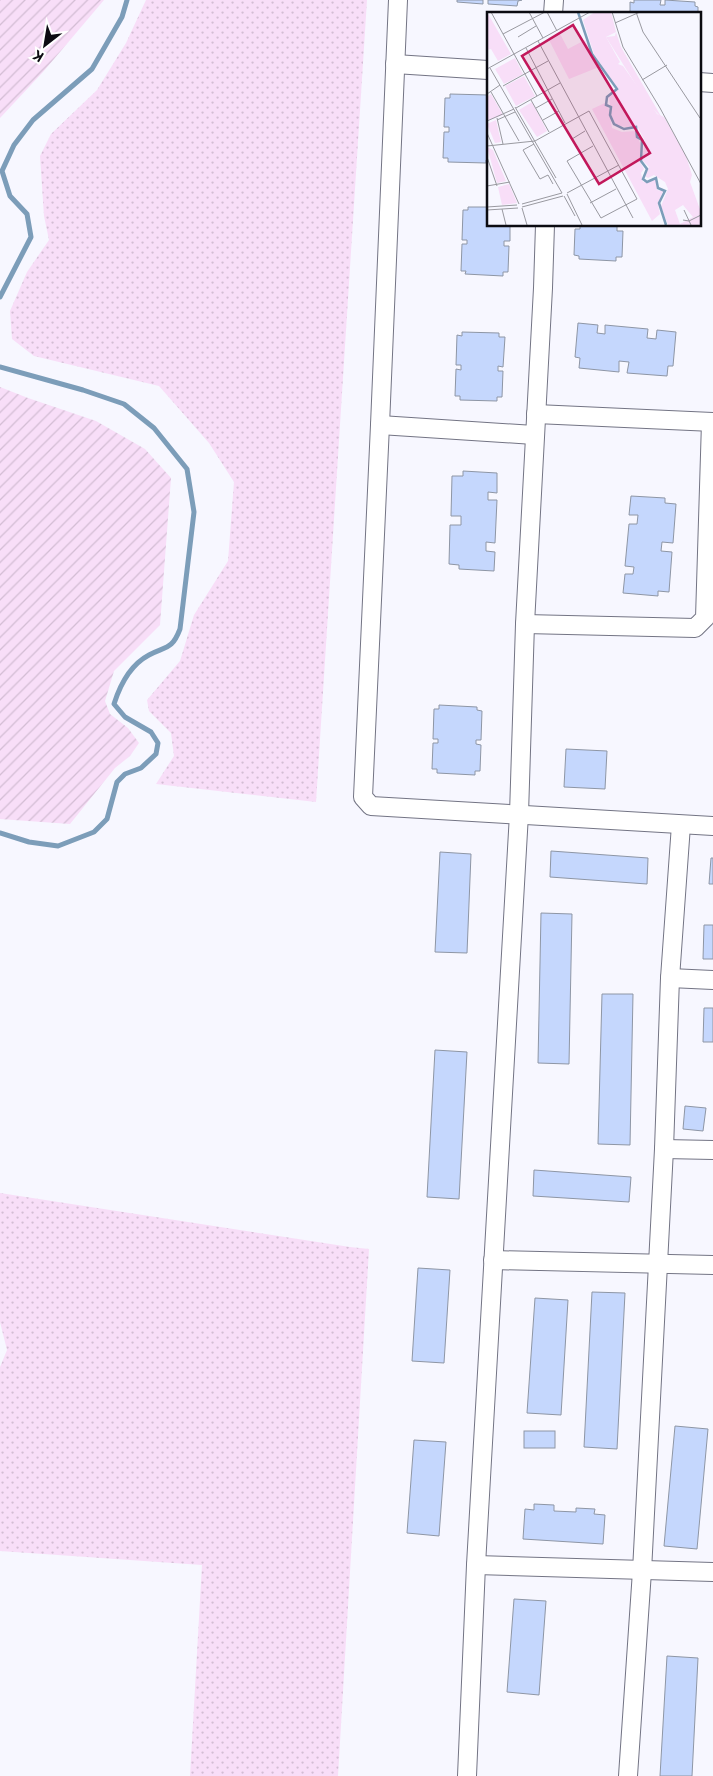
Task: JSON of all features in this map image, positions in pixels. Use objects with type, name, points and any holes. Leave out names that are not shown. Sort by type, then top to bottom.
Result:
[{"type":"street","points":[[398,0],[363,797],[371,806],[713,826]]},
{"type":"street","points":[[395,64],[487,70]]},
{"type":"street","points":[[700,82],[713,83]]},
{"type":"street","points":[[467,1776],[476,1565],[519,814],[525,624],[544,226]]},
{"type":"street","points":[[525,624],[695,628],[706,618],[712,422],[536,414]]},
{"type":"street","points":[[380,425],[534,436]]},
{"type":"street","points":[[628,1776],[642,1571],[659,1263],[670,978],[681,825]]},
{"type":"street","points":[[670,978],[713,980]]},
{"type":"street","points":[[664,1149],[713,1150]]},
{"type":"street","points":[[493,1260],[713,1265]]},
{"type":"street","points":[[476,1565],[713,1572]]},
{"type":"shaded area","points":[[0,0],[104,0],[43,72],[0,118]]},
{"type":"shaded area","points":[[146,0],[367,0],[316,802],[156,784],[174,756],[171,733],[149,711],[147,700],[180,661],[194,615],[228,561],[234,482],[209,443],[159,386],[34,356],[12,339],[10,311],[27,272],[49,240],[44,216],[40,156],[51,134],[97,90],[126,43]]},
{"type":"shaded area","points":[[0,387],[96,421],[145,449],[171,478],[160,625],[114,671],[105,701],[110,714],[128,728],[139,743],[130,756],[115,768],[70,824],[0,819]]},
{"type":"shaded area","points":[[0,1193],[369,1249],[338,1776],[190,1776],[202,1565],[0,1551],[0,1367],[7,1350],[0,1322]]},
{"type":"building","points":[[457,0],[483,0],[483,4],[457,2]]},
{"type":"building","points":[[488,0],[522,0],[518,1],[517,6],[488,4]]},
{"type":"building","points":[[634,0],[661,0],[660,5],[665,5],[665,0],[695,2],[698,12],[630,12],[630,2],[634,3]]},
{"type":"building","points":[[450,94],[487,95],[486,163],[448,162],[448,158],[443,158],[444,132],[449,132],[449,127],[444,127],[445,98],[450,98]]},
{"type":"building","points":[[468,207],[487,207],[487,226],[510,226],[510,241],[504,241],[504,246],[509,246],[508,272],[503,272],[503,276],[465,274],[466,271],[461,271],[462,244],[467,244],[467,240],[462,240],[463,210],[468,210]]},
{"type":"building","points":[[580,226],[617,226],[617,231],[623,231],[622,257],[616,257],[616,261],[579,259],[579,256],[574,255],[575,229],[580,229]]},
{"type":"building","points":[[578,323],[598,325],[597,333],[605,334],[605,325],[648,329],[647,338],[656,339],[657,330],[676,332],[673,366],[668,366],[667,376],[627,373],[629,362],[619,361],[619,372],[579,368],[580,358],[575,357]]},
{"type":"building","points":[[462,332],[499,333],[499,337],[505,337],[503,367],[498,366],[498,371],[503,371],[502,397],[497,397],[497,401],[460,400],[460,396],[455,396],[456,369],[461,370],[461,365],[456,365],[457,335],[462,336]]},
{"type":"building","points":[[463,471],[497,473],[497,493],[488,492],[488,500],[497,500],[495,543],[486,542],[486,551],[495,552],[494,571],[459,569],[459,565],[449,564],[450,525],[461,525],[461,516],[451,516],[452,476],[463,476]]},
{"type":"building","points":[[631,496],[665,498],[665,503],[676,504],[673,543],[662,542],[661,551],[672,552],[669,592],[658,591],[658,596],[623,593],[625,574],[633,574],[634,567],[625,566],[629,524],[637,524],[638,515],[629,515]]},
{"type":"building","points":[[439,705],[477,707],[477,710],[482,711],[481,740],[476,740],[476,744],[481,745],[480,771],[475,771],[475,775],[437,773],[437,769],[432,769],[433,743],[438,743],[438,739],[433,739],[434,709],[439,709]]},
{"type":"building","points":[[566,749],[607,751],[605,789],[564,787]]},
{"type":"building","points":[[551,851],[648,858],[647,884],[550,877]]},
{"type":"building","points":[[440,852],[471,854],[467,953],[435,952]]},
{"type":"building","points":[[711,858],[713,858],[713,884],[709,884]]},
{"type":"building","points":[[541,913],[572,914],[569,1064],[538,1063]]},
{"type":"building","points":[[704,925],[713,925],[713,959],[703,959]]},
{"type":"building","points":[[602,994],[633,994],[630,1145],[598,1144]]},
{"type":"building","points":[[704,1008],[713,1008],[713,1042],[703,1042]]},
{"type":"building","points":[[435,1050],[467,1052],[459,1199],[427,1197]]},
{"type":"building","points":[[685,1106],[706,1108],[703,1131],[683,1129]]},
{"type":"building","points":[[534,1170],[631,1177],[629,1202],[533,1196]]},
{"type":"building","points":[[418,1268],[450,1270],[444,1363],[412,1361]]},
{"type":"building","points":[[592,1292],[625,1293],[617,1449],[584,1447]]},
{"type":"building","points":[[535,1298],[568,1300],[561,1415],[527,1413]]},
{"type":"building","points":[[675,1426],[708,1429],[697,1549],[664,1546]]},
{"type":"building","points":[[524,1431],[555,1431],[555,1448],[524,1448]]},
{"type":"building","points":[[414,1440],[446,1442],[439,1536],[407,1533]]},
{"type":"building","points":[[534,1504],[554,1505],[554,1511],[576,1512],[576,1508],[595,1509],[594,1514],[605,1515],[603,1544],[523,1539],[525,1509],[534,1510]]},
{"type":"building","points":[[514,1599],[546,1601],[539,1695],[507,1692]]},
{"type":"building","points":[[667,1656],[698,1658],[692,1776],[660,1776]]},
{"type":"waterway","points":[[0,297],[31,237],[27,214],[10,196],[2,171],[14,145],[33,120],[92,69],[122,17],[127,0]]},
{"type":"waterway","points":[[0,367],[83,390],[124,404],[154,428],[187,469],[194,512],[180,629],[171,644],[136,664],[119,690],[114,704],[125,717],[151,732],[158,743],[156,754],[141,768],[125,774],[117,782],[107,819],[94,832],[58,846],[29,842],[0,833]]}]
